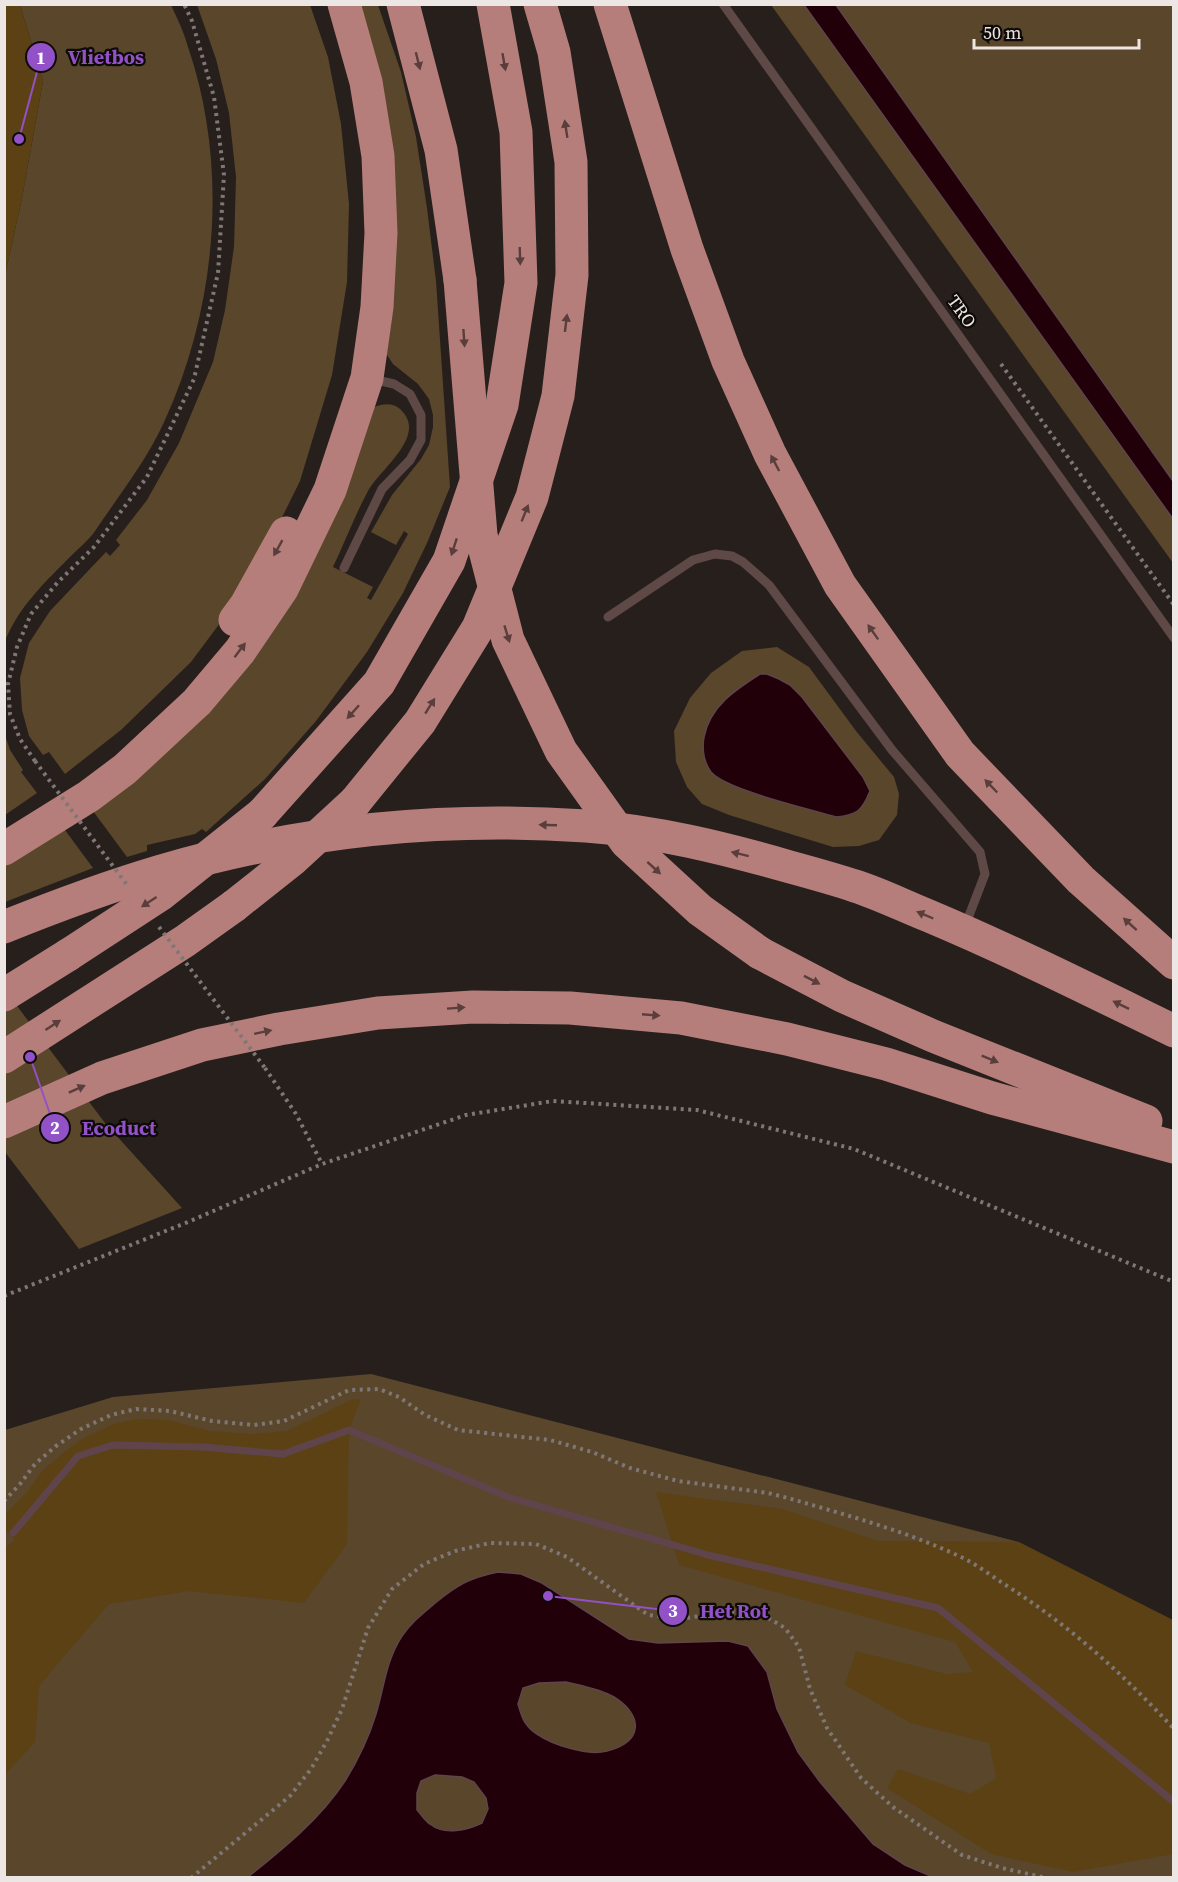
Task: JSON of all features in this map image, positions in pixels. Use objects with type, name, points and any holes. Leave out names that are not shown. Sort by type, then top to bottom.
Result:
[{"type":"highway","points":[[4,828],[83,777],[131,739],[199,669],[246,605],[286,534],[315,468],[338,401],[352,347],[360,282],[361,198],[351,110],[330,25],[322,4]]},
{"type":"highway","points":[[4,849],[89,796],[125,769],[197,702],[240,651],[282,590],[330,490],[367,378],[377,306],[381,233],[378,156],[366,82],[344,4]]},
{"type":"highway","points":[[403,4],[441,150],[460,280],[482,535],[508,640],[561,751],[626,842],[700,910],[760,954],[842,996],[933,1036],[1173,1131]]},
{"type":"highway","points":[[4,995],[160,895],[262,814],[379,683],[449,561],[502,405],[521,283],[516,132],[493,4]]},
{"type":"highway","points":[[4,1057],[185,941],[292,860],[355,802],[420,722],[478,628],[532,497],[558,396],[572,275],[571,162],[554,52],[540,4]]},
{"type":"highway","points":[[610,4],[687,249],[728,361],[770,454],[840,585],[960,754],[1081,880],[1173,963]]},
{"type":"highway","points":[[4,927],[82,896],[163,871],[251,849],[333,834],[421,825],[587,826],[678,839],[762,859],[856,886],[1034,963],[1173,1031]]},
{"type":"highway","points":[[4,1122],[102,1078],[202,1045],[279,1029],[378,1013],[473,1007],[570,1008],[681,1018],[787,1039],[886,1064],[992,1098],[1173,1147]]},
{"type":"lane","name":"TRO","points":[[723,4],[1173,638]]},
{"type":"lane","points":[[344,568],[382,489],[393,475],[410,460],[421,440],[421,415],[410,394],[394,384],[367,378]]},
{"type":"lane","points":[[608,617],[693,560],[715,554],[732,556],[743,562],[769,585],[892,750],[980,852],[985,874],[963,931]]},
{"type":"path","points":[[35,761],[20,739],[10,714],[6,684],[17,647],[31,614],[58,582],[94,547],[147,477],[194,379],[218,273],[224,175],[214,97],[192,21],[184,4]]},
{"type":"path","points":[[1000,364],[1173,605]]},
{"type":"path","points":[[265,1068],[296,1114],[322,1164]]},
{"type":"path","points":[[4,1296],[188,1222],[322,1164],[465,1115],[553,1101],[697,1110],[854,1149],[1173,1282]]},
{"type":"path","points":[[4,1501],[35,1464],[56,1446],[81,1429],[111,1415],[136,1409],[170,1411],[212,1421],[254,1425],[284,1421],[349,1390],[378,1389],[399,1396],[425,1415],[458,1430],[550,1440],[592,1452],[630,1468],[678,1481],[768,1493],[788,1498],[907,1535],[963,1557],[1025,1597],[1073,1632],[1140,1693],[1173,1729]]},
{"type":"path","points":[[192,1878],[290,1796],[311,1768],[342,1709],[368,1628],[392,1589],[424,1564],[455,1551],[490,1543],[536,1545],[567,1557],[648,1615],[681,1619],[731,1611],[765,1616],[785,1628],[799,1647],[810,1689],[827,1728],[861,1778],[892,1808],[962,1855],[1002,1868],[1047,1878]]},
{"type":"shaded area","points":[[5,4],[20,5],[43,81],[22,198],[5,275]]},
{"type":"shaded area","points":[[20,5],[171,5],[184,36],[201,93],[209,139],[212,187],[211,235],[206,283],[196,330],[183,376],[151,448],[95,532],[24,607],[4,644],[5,275],[22,198],[43,81]]},
{"type":"shaded area","points":[[197,5],[310,5],[328,57],[341,124],[349,204],[347,282],[332,375],[300,481],[260,562],[226,615],[191,662],[121,730],[65,774],[49,752],[43,755],[29,736],[22,710],[20,678],[29,643],[50,611],[106,552],[110,556],[120,545],[116,540],[147,500],[179,443],[213,362],[225,310],[234,247],[236,177],[229,113],[216,59]]},
{"type":"shaded area","points":[[354,5],[378,5],[401,72],[416,137],[436,281],[450,487],[403,593],[367,652],[316,721],[265,779],[206,832],[202,829],[195,834],[147,845],[147,851],[127,857],[90,807],[189,723],[374,407],[381,405],[391,404],[397,407],[407,419],[409,430],[406,441],[368,491],[333,567],[373,587],[367,598],[371,600],[408,534],[404,531],[396,545],[371,532],[392,495],[421,459],[429,445],[433,415],[429,399],[418,384],[393,364],[385,352]]},
{"type":"shaded area","points":[[771,5],[1173,5],[1173,563]]},
{"type":"shaded area","points":[[804,5],[836,5],[1173,481],[1173,519]]},
{"type":"shaded area","points":[[777,647],[809,667],[856,731],[894,777],[899,794],[897,815],[879,840],[859,846],[833,847],[729,815],[702,804],[687,787],[676,762],[674,731],[690,698],[711,673],[742,651]]},
{"type":"shaded area","points":[[760,674],[767,674],[790,685],[802,697],[863,777],[870,791],[858,811],[836,817],[789,804],[733,786],[720,779],[708,768],[703,746],[707,726],[712,716],[733,693]]},
{"type":"shaded area","points":[[5,735],[10,750],[23,770],[21,772],[37,793],[5,815]]},
{"type":"shaded area","points":[[62,826],[93,868],[5,902],[5,860]]},
{"type":"shaded area","points":[[5,990],[105,1123],[182,1208],[79,1249],[5,1152]]},
{"type":"shaded area","points":[[371,1374],[1019,1542],[941,1542],[1173,1630],[1173,1877],[5,1878],[5,1430],[113,1397]]},
{"type":"shaded area","points":[[361,1399],[349,1430],[347,1544],[304,1603],[189,1591],[109,1604],[39,1686],[35,1742],[5,1775],[4,1548],[15,1540],[8,1532],[5,1534],[5,1514],[28,1491],[42,1471],[85,1437],[114,1424],[137,1419],[169,1420],[210,1431],[254,1434],[287,1431],[351,1400]]},
{"type":"shaded area","points":[[656,1492],[783,1509],[879,1541],[1019,1542],[1173,1620],[1173,1854],[1073,1872],[991,1854],[887,1788],[898,1769],[970,1794],[996,1778],[989,1743],[911,1723],[845,1685],[856,1651],[947,1674],[973,1672],[955,1642],[679,1565]]},
{"type":"shaded area","points":[[498,1572],[521,1574],[542,1583],[629,1639],[658,1643],[728,1641],[748,1646],[767,1672],[777,1709],[798,1752],[820,1782],[873,1844],[905,1865],[933,1877],[248,1877],[313,1820],[345,1781],[370,1731],[389,1664],[405,1631],[450,1592],[464,1583]],"holes":[[[566,1682],[603,1692],[624,1704],[631,1712],[635,1728],[628,1741],[607,1751],[584,1751],[553,1743],[530,1728],[518,1704],[523,1688],[539,1683]],[[435,1775],[462,1777],[474,1782],[486,1798],[488,1809],[482,1823],[463,1830],[449,1831],[436,1828],[426,1821],[417,1810],[417,1793],[421,1781]]]},
{"type":"waterway","points":[[13,1533],[78,1456],[113,1445],[203,1447],[283,1454],[349,1430],[508,1497],[708,1555],[938,1608],[1174,1802]]},
{"type":"place","name":"Vlietbos","points":[[19,139]]},
{"type":"place","name":"Ecoduct","points":[[30,1057]]},
{"type":"place","name":"Het Rot","points":[[548,1596]]}]
